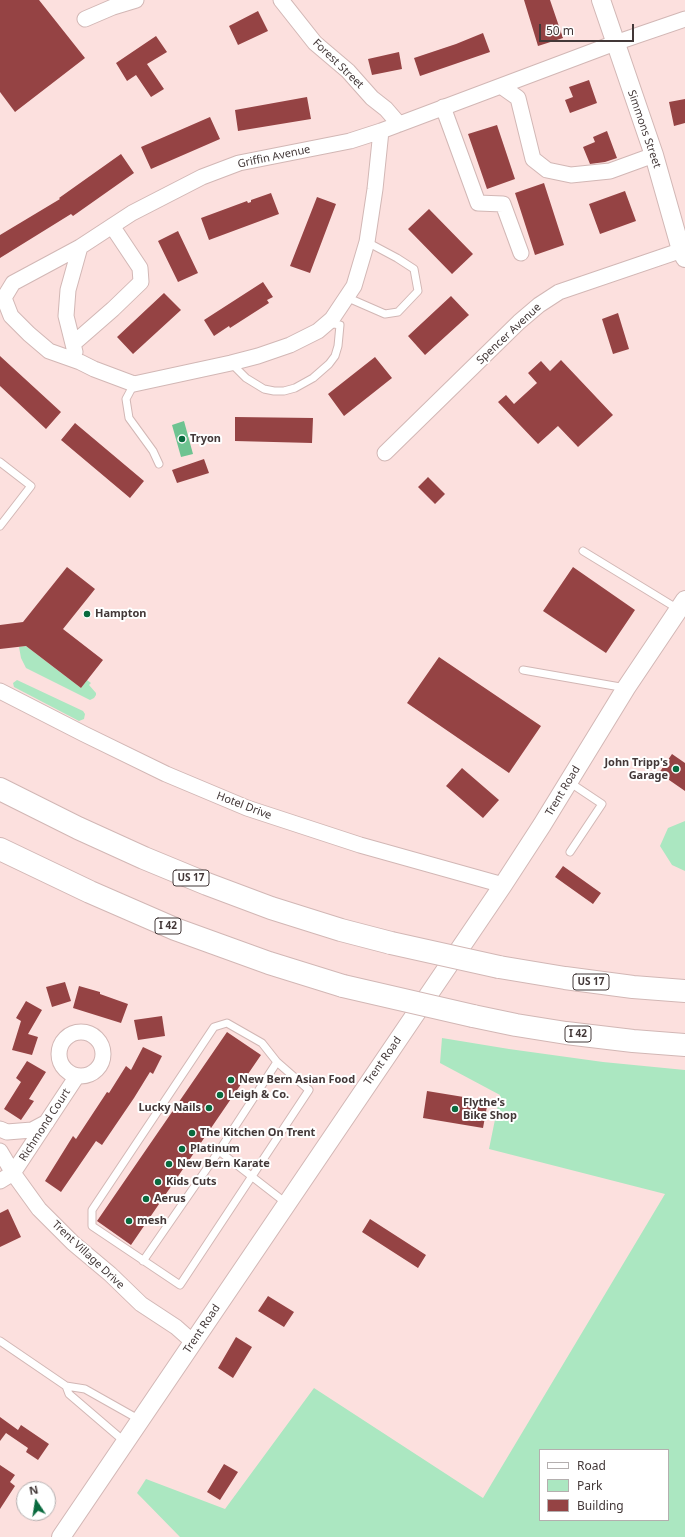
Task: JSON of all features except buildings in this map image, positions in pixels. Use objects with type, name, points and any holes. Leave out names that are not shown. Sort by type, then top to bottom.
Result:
[{"type":"highway","points":[[0,781],[78,828]]},
{"type":"highway","name":"US 17","points":[[0,789],[78,828],[206,884],[278,910],[341,930],[498,967],[633,987],[685,991]]},
{"type":"highway","name":"I 42","points":[[0,849],[90,892],[175,929],[269,964],[343,986],[516,1025],[633,1041],[685,1045]]},
{"type":"street","points":[[85,19],[113,7],[136,0]]},
{"type":"street","name":"Forest Street","points":[[281,0],[315,43],[348,71],[372,98],[386,109],[399,124]]},
{"type":"street","name":"Simmons Street","points":[[601,0],[654,155],[684,252]]},
{"type":"street","name":"Griffin Avenue","points":[[134,384],[77,361],[49,352],[11,316],[4,298],[13,283],[80,247],[132,213],[202,177],[240,162],[350,142],[616,43],[685,19]]},
{"type":"street","points":[[501,86],[518,98],[533,159],[547,170],[571,175],[610,171],[654,155]]},
{"type":"street","points":[[443,107],[478,203],[503,204],[521,253]]},
{"type":"street","points":[[134,384],[258,356],[290,345],[318,331],[332,319],[354,286],[367,242],[382,131]]},
{"type":"street","points":[[74,343],[141,282],[140,268],[112,226]]},
{"type":"street","points":[[77,361],[74,343],[66,316],[68,290],[80,247]]},
{"type":"street","name":"Spencer Avenue","points":[[385,453],[539,305],[560,292],[684,252]]},
{"type":"street","name":"Trent Road","points":[[61,1537],[503,885],[569,782],[626,688],[682,604]]},
{"type":"street","name":"Hotel Drive","points":[[0,691],[166,774],[247,808],[360,845],[503,885]]},
{"type":"street","name":"Richmond Court","points":[[13,1173],[77,1076]]},
{"type":"street","points":[[0,1129],[7,1132],[32,1130],[47,1122]]},
{"type":"street","name":"Trent Village Drive","points":[[0,1151],[13,1173],[39,1209],[73,1243],[110,1274],[141,1304],[176,1327],[193,1342]]},
{"type":"street","points":[[0,1181],[13,1173]]},
{"type":"lane","points":[[346,297],[386,314],[398,312],[418,291],[414,269],[367,242]]},
{"type":"lane","points":[[231,363],[246,378],[264,389],[279,391],[294,388],[312,378],[329,364],[335,356],[338,346],[340,325],[328,323]]},
{"type":"lane","points":[[134,384],[126,399],[129,418],[153,451],[159,464]]},
{"type":"lane","points":[[0,462],[31,486],[0,526]]},
{"type":"lane","points":[[583,551],[682,604]]},
{"type":"lane","points":[[523,670],[626,688]]},
{"type":"lane","points":[[569,782],[602,804],[570,852]]},
{"type":"lane","points":[[226,1023],[262,1043],[277,1062],[309,1090],[252,1176],[180,1285],[142,1261],[92,1226],[92,1210],[214,1027],[226,1023]]},
{"type":"lane","points":[[142,1261],[219,1151],[277,1062]]},
{"type":"lane","points":[[219,1151],[286,1203]]},
{"type":"lane","points":[[0,1341],[66,1386],[85,1389],[140,1420]]},
{"type":"lane","points":[[66,1386],[69,1394],[125,1442]]},
{"type":"green space","points":[[26,646],[81,688],[87,680],[91,683],[89,685],[96,693],[94,698],[90,700],[26,668],[21,658],[19,647]]},
{"type":"green space","points":[[17,680],[83,711],[85,714],[84,719],[79,721],[14,687],[13,683]]},
{"type":"green space","points":[[685,821],[685,871],[672,865],[660,846],[668,828]]},
{"type":"green space","points":[[442,1038],[603,1062],[685,1070],[685,1537],[180,1537],[137,1493],[146,1479],[225,1509],[314,1388],[483,1498],[665,1194],[489,1149],[500,1095],[440,1063]]},
{"type":"shaded area","name":"Tryon","points":[[184,421],[193,454],[181,457],[172,425]]},
{"type":"place","name":"Tryon","points":[[182,439]]},
{"type":"place","name":"Hampton","points":[[87,614]]},
{"type":"place","name":"John Tripp's Garage","points":[[676,769]]},
{"type":"place","name":"New Bern Asian Food","points":[[231,1080]]},
{"type":"place","name":"Leigh & Co.","points":[[220,1095]]},
{"type":"place","name":"Lucky Nails","points":[[209,1108]]},
{"type":"place","name":"Flythe's Bike Shop","points":[[455,1109]]},
{"type":"place","name":"The Kitchen On Trent","points":[[192,1133]]},
{"type":"place","name":"Platinum","points":[[182,1149]]},
{"type":"place","name":"New Bern Karate","points":[[169,1164]]},
{"type":"place","name":"Kids Cuts","points":[[158,1182]]},
{"type":"place","name":"Aerus","points":[[146,1199]]},
{"type":"place","name":"mesh","points":[[129,1221]]}]
